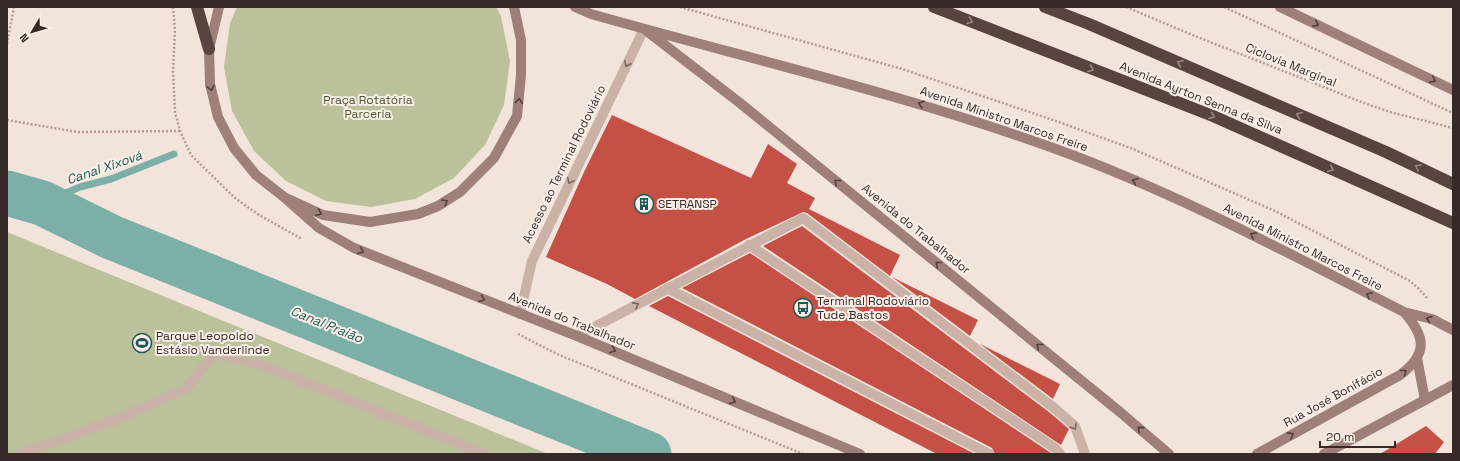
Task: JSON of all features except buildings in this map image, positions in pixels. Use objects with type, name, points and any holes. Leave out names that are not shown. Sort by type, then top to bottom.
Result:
[{"type":"highway","points":[[197,7],[209,49]]},
{"type":"highway","name":"Avenida Ayrton Senna da Silva","points":[[934,7],[1213,116],[1453,223]]},
{"type":"highway","name":"Avenida Ayrton Senna da Silva","points":[[1045,7],[1386,152],[1453,184]]},
{"type":"main road","points":[[219,7],[209,49],[210,84],[218,117],[234,148],[256,175],[284,197],[322,216],[370,222],[418,214],[438,206],[460,192],[494,158],[517,116],[521,75],[521,40],[514,7]]},
{"type":"main road","name":"Avenida Ministro Marcos Freire","points":[[575,7],[591,14],[644,29],[763,60],[941,110],[1057,149],[1219,218],[1404,312],[1432,319],[1453,330]]},
{"type":"main road","points":[[1280,7],[1453,90]]},
{"type":"main road","name":"Avenida do Trabalhador","points":[[644,29],[740,103],[1114,407],[1169,454]]},
{"type":"main road","name":"Avenida do Trabalhador","points":[[284,197],[319,228],[354,248],[577,336],[860,454]]},
{"type":"main road","points":[[1404,312],[1411,321],[1421,342],[1421,351],[1417,358],[1425,400]]},
{"type":"main road","name":"Rua José Bonifácio","points":[[1257,454],[1400,375],[1411,367],[1417,358]]},
{"type":"main road","points":[[1324,454],[1453,385]]},
{"type":"lane","name":"Acesso ao Terminal Rodoviário","points":[[520,314],[532,261],[644,29]]},
{"type":"lane","points":[[577,336],[803,218],[1053,407],[1075,426],[1085,454]]},
{"type":"lane","points":[[750,245],[1057,451]]},
{"type":"lane","points":[[667,288],[989,454]]},
{"type":"lane","points":[[20,454],[115,420],[185,389],[215,354],[262,365],[484,454]]},
{"type":"path","points":[[7,44],[14,7]]},
{"type":"path","name":"Ciclovia Marginal","points":[[1126,7],[1364,103],[1390,112],[1453,128]]},
{"type":"path","points":[[1224,7],[1453,113]]},
{"type":"path","points":[[7,120],[77,132],[180,131]]},
{"type":"green space","name":"Praça Rotatória Parceria","points":[[237,7],[496,7],[501,16],[510,61],[504,105],[485,145],[454,178],[415,199],[371,207],[326,201],[286,181],[254,151],[232,111],[224,67],[230,23]]},
{"type":"green space","name":"Parque Leopoldo Estásio Vanderlinde","points":[[7,232],[548,454],[7,454]]},
{"type":"waterway","name":"Canal Xixová","points":[[42,203],[80,187],[111,179],[174,154]]},
{"type":"waterway","name":"Canal Praião","points":[[7,193],[42,203],[111,237],[649,454]]},
{"type":"place","name":"SETRANSP","points":[[644,204]]},
{"type":"place","name":"Terminal Rodoviário Tude Bastos","points":[[803,308]]},
{"type":"place","name":"Parque Leopoldo Estásio Vanderlinde","points":[[142,343]]}]
